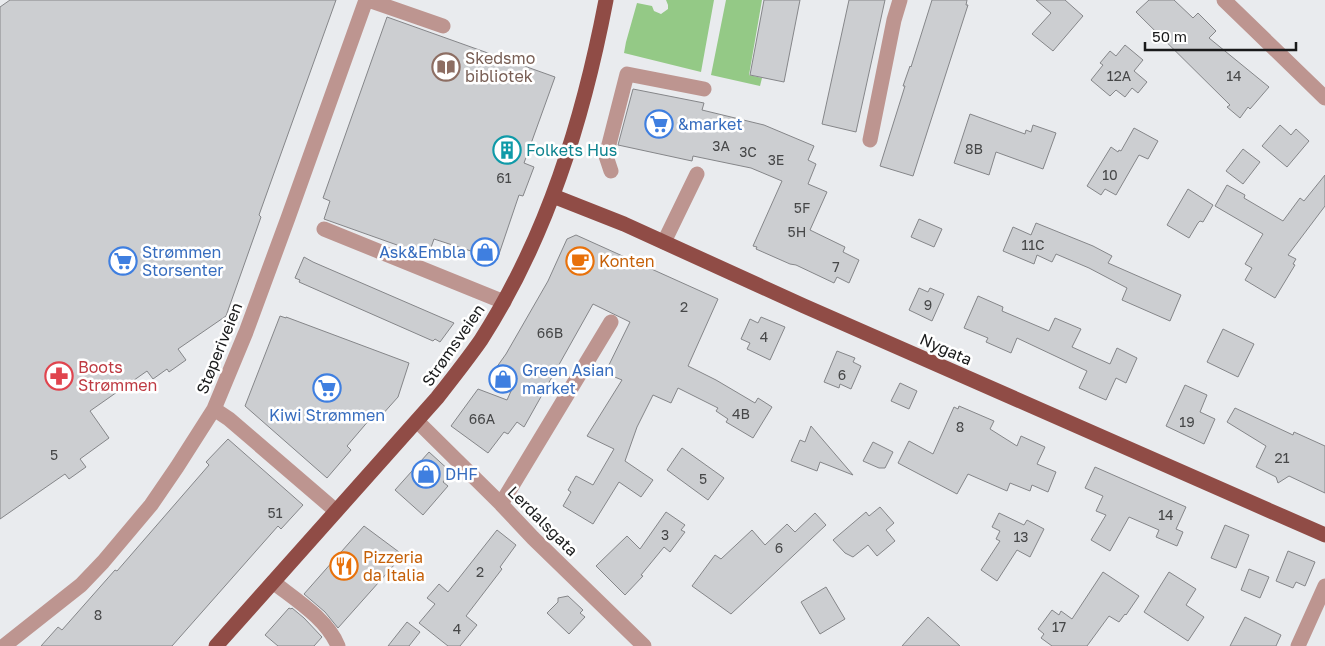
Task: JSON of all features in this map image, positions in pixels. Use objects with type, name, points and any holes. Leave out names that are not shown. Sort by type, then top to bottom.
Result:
[{"type":"main road","name":"Strømsveien","points":[[216,646],[417,421],[465,363],[504,302],[553,196],[581,111],[606,0]]},
{"type":"main road","name":"Nygata","points":[[553,196],[624,224],[813,310],[1325,536]]},
{"type":"street","points":[[367,0],[443,26]]},
{"type":"street","name":"Støperiveien","points":[[4,646],[81,585],[103,562],[151,505],[214,409],[282,236],[367,0]]},
{"type":"street","points":[[870,140],[894,20],[900,0]]},
{"type":"street","points":[[1224,0],[1325,98]]},
{"type":"street","points":[[610,171],[606,156],[627,74],[704,89]]},
{"type":"street","points":[[664,242],[697,174]]},
{"type":"street","points":[[324,229],[504,302]]},
{"type":"street","points":[[501,504],[611,322]]},
{"type":"street","points":[[214,409],[229,419],[336,511]]},
{"type":"street","name":"Lerdalsgata","points":[[417,421],[644,646]]},
{"type":"street","points":[[273,582],[316,616],[333,635],[338,646]]},
{"type":"street","points":[[1298,646],[1325,586]]},
{"type":"green space","points":[[666,0],[714,0],[701,72],[624,53],[637,3],[652,6],[654,11],[661,14],[668,9]]},
{"type":"green space","points":[[726,0],[762,0],[749,75],[762,78],[760,86],[711,75]]},
{"type":"building","name":"Strømmen Storsenter","points":[[10,0],[336,0],[259,215],[261,217],[226,316],[178,349],[186,360],[169,372],[167,369],[153,379],[147,371],[90,411],[109,438],[80,459],[86,467],[69,479],[65,474],[0,519],[0,7]]},
{"type":"building","points":[[764,0],[800,0],[784,82],[750,75]]},
{"type":"building","points":[[849,0],[885,0],[856,132],[822,124]]},
{"type":"building","points":[[932,0],[967,0],[966,5],[968,5],[913,176],[880,166],[905,86],[903,86],[911,67]]},
{"type":"building","points":[[1036,0],[1065,0],[1083,16],[1053,51],[1032,34],[1051,13]]},
{"type":"building","points":[[1149,0],[1174,0],[1193,18],[1198,13],[1216,31],[1209,38],[1269,87],[1250,109],[1248,107],[1240,118],[1227,107],[1230,105],[1136,12]]},
{"type":"building","points":[[387,17],[555,77],[524,163],[534,167],[523,196],[519,195],[498,257],[493,255],[491,260],[476,255],[477,253],[434,239],[428,256],[324,219],[330,201],[323,198]]},
{"type":"building","points":[[1125,45],[1143,60],[1134,71],[1147,82],[1138,93],[1132,88],[1125,97],[1116,90],[1110,96],[1091,80],[1103,65],[1100,63],[1110,51],[1116,56]]},
{"type":"building","points":[[633,89],[704,103],[702,110],[764,125],[814,146],[808,160],[816,164],[808,184],[827,192],[810,230],[845,247],[843,252],[859,260],[849,283],[837,277],[834,283],[753,246],[782,181],[751,168],[693,156],[692,161],[618,145]]},
{"type":"building","points":[[970,114],[1025,134],[1026,130],[1031,132],[1033,125],[1056,133],[1043,169],[996,152],[989,175],[954,163]]},
{"type":"building","points":[[1280,125],[1291,135],[1296,129],[1309,141],[1287,167],[1262,146]]},
{"type":"building","points":[[1134,128],[1158,141],[1148,159],[1139,155],[1116,195],[1105,189],[1101,195],[1087,186],[1111,147],[1118,152],[1119,150],[1121,151]]},
{"type":"building","points":[[1243,149],[1260,162],[1243,184],[1226,171]]},
{"type":"building","points":[[1325,175],[1325,206],[1288,255],[1296,259],[1293,264],[1295,265],[1275,298],[1245,280],[1252,268],[1245,264],[1263,234],[1215,206],[1227,185],[1245,195],[1244,198],[1283,221],[1300,198],[1304,201]]},
{"type":"building","points":[[1188,189],[1213,205],[1203,222],[1200,221],[1198,223],[1189,238],[1167,225]]},
{"type":"building","points":[[919,219],[942,229],[934,247],[911,237]]},
{"type":"building","points":[[1036,223],[1093,246],[1112,256],[1108,263],[1181,295],[1170,321],[1122,300],[1127,288],[1089,268],[1056,254],[1052,262],[1037,255],[1034,264],[1003,251],[1013,227],[1031,235]]},
{"type":"building","points":[[576,235],[718,299],[688,366],[755,403],[758,398],[772,407],[753,438],[726,422],[728,419],[716,411],[718,408],[678,388],[671,403],[653,395],[637,427],[625,461],[653,480],[641,497],[619,482],[593,524],[563,506],[571,492],[568,490],[576,476],[593,485],[614,449],[587,436],[622,380],[605,373],[630,322],[593,304],[524,427],[517,422],[508,434],[504,432],[488,453],[451,426],[478,389],[507,400],[517,378],[496,368],[548,281],[567,239]]},
{"type":"building","points":[[304,257],[454,323],[440,342],[435,339],[433,341],[299,282],[300,280],[295,278]]},
{"type":"building","points":[[919,288],[928,292],[930,288],[944,294],[932,321],[909,310]]},
{"type":"building","points":[[978,296],[1003,307],[1002,311],[1049,331],[1055,318],[1081,329],[1072,347],[1110,364],[1117,348],[1137,358],[1126,383],[1116,378],[1106,400],[1079,388],[1087,371],[1017,338],[1011,353],[986,342],[988,338],[964,328]]},
{"type":"building","points":[[280,316],[409,363],[398,397],[381,416],[376,412],[347,446],[351,450],[327,478],[245,406]]},
{"type":"building","points":[[761,317],[785,327],[770,360],[747,349],[750,343],[741,339],[750,319],[758,323]]},
{"type":"building","points":[[1223,329],[1254,344],[1238,377],[1207,362]]},
{"type":"building","points":[[837,351],[855,358],[853,362],[861,366],[851,389],[840,384],[839,388],[824,382]]},
{"type":"building","points":[[900,383],[917,391],[909,409],[891,401]]},
{"type":"building","points":[[1185,385],[1207,395],[1200,412],[1215,419],[1204,444],[1166,426]]},
{"type":"building","points":[[959,406],[994,421],[990,429],[1017,446],[1021,436],[1045,447],[1037,464],[1056,472],[1048,492],[1032,485],[1030,491],[1010,483],[1007,491],[968,474],[957,494],[898,463],[909,441],[933,454],[954,407],[958,409]]},
{"type":"building","points":[[1235,408],[1293,435],[1294,432],[1325,446],[1325,493],[1289,476],[1278,483],[1276,477],[1256,467],[1266,446],[1227,422]]},
{"type":"building","points":[[811,426],[853,475],[820,462],[817,471],[791,461],[800,440],[805,442]]},
{"type":"building","points":[[228,439],[303,505],[281,529],[278,526],[172,646],[41,646],[58,627],[62,630],[115,570],[117,571],[209,465],[206,462]]},
{"type":"building","points":[[873,442],[893,452],[885,468],[879,468],[863,461]]},
{"type":"building","points":[[682,448],[724,478],[708,500],[667,470]]},
{"type":"building","points":[[429,452],[451,472],[443,482],[448,486],[423,515],[395,490]]},
{"type":"building","points":[[1095,467],[1186,507],[1176,529],[1183,532],[1177,546],[1156,537],[1159,530],[1129,517],[1110,551],[1091,540],[1106,515],[1096,511],[1103,496],[1085,488]]},
{"type":"building","points":[[880,507],[894,523],[886,530],[895,541],[877,556],[868,545],[853,557],[845,553],[833,540],[866,512],[869,516]]},
{"type":"building","points":[[666,512],[685,525],[681,530],[685,532],[670,552],[664,547],[641,575],[643,576],[625,595],[596,566],[627,536],[640,549]]},
{"type":"building","points":[[815,513],[826,525],[731,614],[692,586],[715,555],[721,559],[752,530],[765,545],[787,524],[795,532]]},
{"type":"building","points":[[999,513],[1024,525],[1027,520],[1044,529],[1030,557],[1017,550],[997,581],[981,570],[1000,541],[996,539],[1000,531],[992,527]]},
{"type":"building","points":[[1225,525],[1249,535],[1236,568],[1211,558]]},
{"type":"building","points":[[364,526],[403,555],[338,628],[325,612],[304,594]]},
{"type":"building","points":[[497,530],[516,545],[500,567],[502,569],[466,616],[477,625],[460,646],[448,646],[419,623],[435,604],[427,598],[439,584],[448,592]]},
{"type":"building","points":[[1288,551],[1315,562],[1305,586],[1296,582],[1293,588],[1276,581]]},
{"type":"building","points":[[1249,569],[1269,577],[1260,598],[1241,590]]},
{"type":"building","points":[[1103,572],[1139,596],[1126,615],[1119,622],[1109,616],[1087,646],[1052,646],[1041,638],[1044,634],[1038,629],[1052,610],[1059,615],[1061,611],[1072,619]]},
{"type":"building","points":[[1169,572],[1196,589],[1186,605],[1204,617],[1188,641],[1144,612]]},
{"type":"building","points":[[826,587],[845,619],[820,634],[801,602]]},
{"type":"building","points":[[568,596],[583,610],[580,613],[585,617],[569,634],[547,613],[558,602],[558,598]]},
{"type":"building","points":[[289,608],[292,608],[304,618],[322,637],[314,646],[278,646],[265,635]]},
{"type":"building","points":[[928,617],[960,646],[902,646]]},
{"type":"building","points":[[1245,617],[1281,635],[1276,646],[1230,646]]},
{"type":"building","points":[[407,622],[420,632],[409,646],[388,646]]},
{"type":"place","name":"Skedsmo bibliotek","points":[[446,67]]},
{"type":"place","name":"&market","points":[[659,124]]},
{"type":"place","name":"Folkets Hus","points":[[507,150]]},
{"type":"place","name":"Ask&Embla","points":[[485,252]]},
{"type":"place","name":"Strømmen Storsenter","points":[[123,261]]},
{"type":"place","name":"Konten","points":[[580,261]]},
{"type":"place","name":"Boots Strømmen","points":[[59,376]]},
{"type":"place","name":"Green Asian market","points":[[503,379]]},
{"type":"place","name":"Kiwi Strømmen","points":[[327,388]]},
{"type":"place","name":"DHF","points":[[426,474]]},
{"type":"place","name":"Pizzeria da Italia","points":[[344,566]]}]
